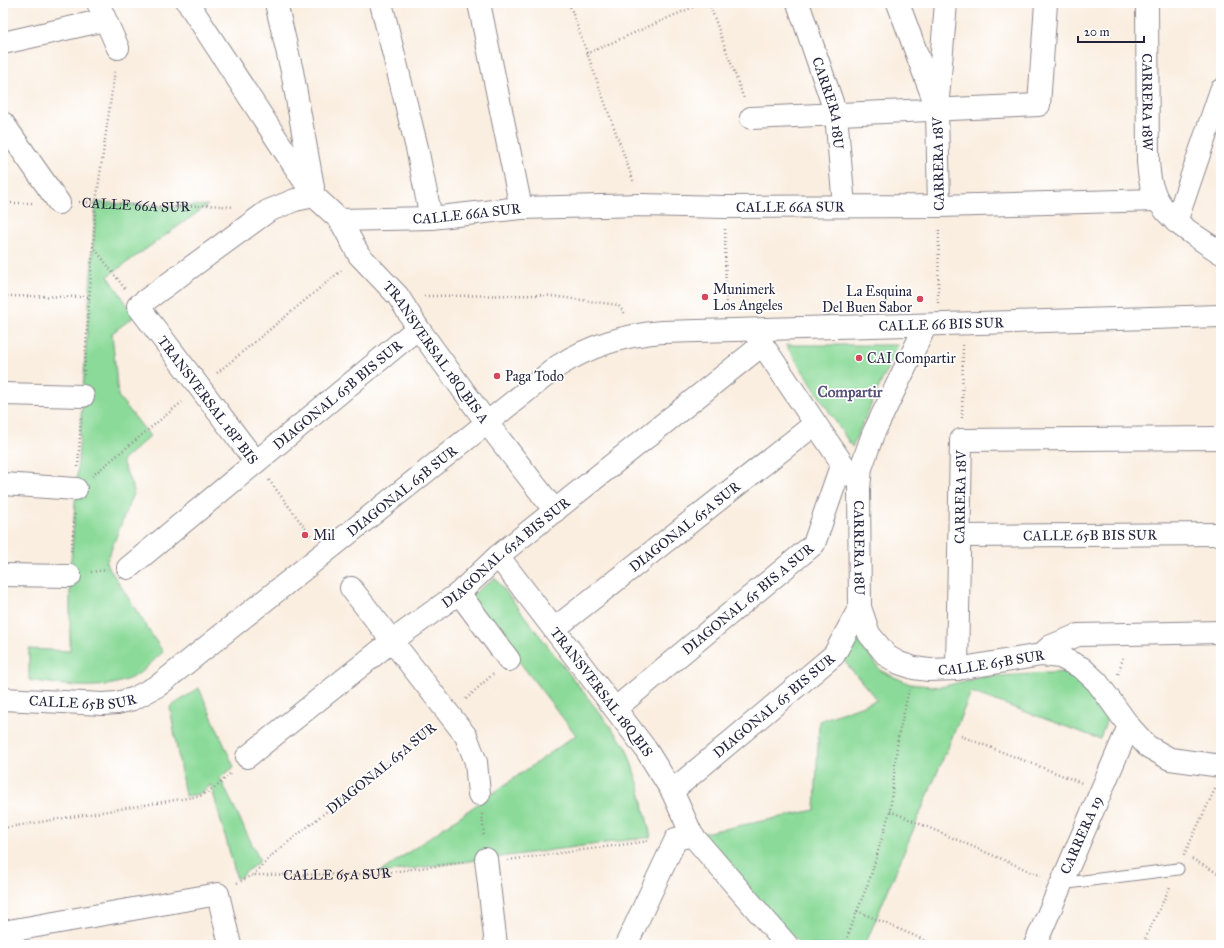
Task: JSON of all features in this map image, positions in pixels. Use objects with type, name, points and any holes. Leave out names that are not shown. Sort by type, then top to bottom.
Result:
[{"type":"street","name":"TRANSVERSAL 18Q BIS A","points":[[188,3],[314,196],[340,220],[359,255],[398,296],[418,328],[555,511]]},
{"type":"street","points":[[138,306],[268,211],[295,200],[314,196],[292,71],[276,3]]},
{"type":"street","points":[[381,3],[417,148],[430,218]]},
{"type":"street","points":[[479,3],[521,208]]},
{"type":"street","name":"CARRERA 18U","points":[[798,3],[836,114],[844,206]]},
{"type":"street","points":[[898,3],[937,110]]},
{"type":"street","name":"CARRERA 18V","points":[[939,206],[937,110],[946,3]]},
{"type":"street","points":[[751,118],[1039,105],[1046,3]]},
{"type":"street","name":"CARRERA 18W","points":[[1147,3],[1148,162],[1152,186],[1157,200]]},
{"type":"street","points":[[3,44],[101,11],[118,48]]},
{"type":"street","points":[[1176,222],[1221,90]]},
{"type":"street","points":[[3,123],[59,203]]},
{"type":"street","points":[[1157,200],[1166,213],[1176,222],[1221,252]]},
{"type":"street","name":"CALLE 66A SUR","points":[[340,220],[430,218],[521,208],[642,205],[724,207],[939,206],[1157,200]]},
{"type":"street","name":"TRANSVERSAL 18P BIS","points":[[138,306],[256,462]]},
{"type":"street","name":"CALLE 66 BIS SUR","points":[[662,332],[727,330],[757,337],[932,325],[1221,316]]},
{"type":"street","points":[[858,488],[865,455],[873,434],[932,325]]},
{"type":"street","name":"DIAGONAL 65B BIS SUR","points":[[128,568],[418,328]]},
{"type":"street","name":"DIAGONAL 65B SUR","points":[[159,685],[558,366],[577,354],[618,338],[662,332]]},
{"type":"street","points":[[757,337],[858,488]]},
{"type":"street","name":"DIAGONAL 65A BIS SUR","points":[[247,758],[392,641],[459,592],[498,556],[555,511],[757,337]]},
{"type":"street","points":[[3,394],[82,396]]},
{"type":"street","name":"DIAGONAL 65A SUR","points":[[554,629],[815,424]]},
{"type":"street","points":[[961,440],[1221,438]]},
{"type":"street","name":"CARRERA 18V","points":[[957,669],[961,440]]},
{"type":"street","name":"DIAGONAL 65 BIS A SUR","points":[[616,708],[814,544],[842,463]]},
{"type":"street","points":[[3,484],[76,489]]},
{"type":"street","name":"CARRERA 18U","points":[[858,488],[860,608]]},
{"type":"street","name":"CALLE 65B BIS SUR","points":[[960,536],[1221,534]]},
{"type":"street","name":"TRANSVERSAL 18Q BIS","points":[[498,556],[616,708],[672,790],[684,837],[787,945]]},
{"type":"street","points":[[3,575],[70,576]]},
{"type":"street","points":[[351,588],[466,736],[472,748],[476,762],[479,794]]},
{"type":"street","points":[[459,592],[510,660]]},
{"type":"street","name":"CALLE 65B SUR","points":[[860,608],[869,634],[887,656],[899,663],[914,668],[943,670],[1041,655],[1051,646],[1078,635],[1221,632]]},
{"type":"street","name":"DIAGONAL 65 BIS SUR","points":[[672,790],[834,654],[860,608]]},
{"type":"street","points":[[1041,655],[1060,657],[1082,668],[1097,682],[1129,726],[1147,746],[1170,759],[1221,766]]},
{"type":"street","name":"CALLE 65B SUR","points":[[3,699],[103,704],[117,703],[133,699],[159,685]]},
{"type":"street","name":"CARRERA 19","points":[[1035,945],[1129,726]]},
{"type":"street","points":[[626,945],[684,837]]},
{"type":"street","points":[[486,859],[496,945]]},
{"type":"street","points":[[3,932],[218,894],[230,945]]},
{"type":"lane","points":[[1060,884],[1178,869]]},
{"type":"path","points":[[569,3],[586,54],[642,205]]},
{"type":"path","points":[[586,54],[702,3]]},
{"type":"path","points":[[709,3],[751,118]]},
{"type":"path","points":[[96,202],[118,48]]},
{"type":"path","name":"CALLE 66A SUR","points":[[3,203],[96,202],[170,207],[208,205],[268,211]]},
{"type":"path","name":"CARRERA 18V","points":[[932,325],[939,206]]},
{"type":"path","points":[[724,207],[727,330]]},
{"type":"path","points":[[93,246],[138,306]]},
{"type":"path","points":[[398,296],[544,295],[618,305],[640,334]]},
{"type":"path","points":[[3,296],[90,297]]},
{"type":"path","name":"CARRERA 18V","points":[[961,440],[963,324]]},
{"type":"path","name":"TRANSVERSAL 18P BIS","points":[[256,462],[324,553]]},
{"type":"path","points":[[70,576],[128,568]]},
{"type":"path","points":[[1110,700],[1130,634]]},
{"type":"path","name":"DIAGONAL 65A SUR","points":[[253,875],[271,856],[449,714],[510,660]]},
{"type":"path","points":[[844,945],[870,878],[890,811],[898,738],[914,668]]},
{"type":"path","points":[[961,736],[1101,791]]},
{"type":"path","points":[[3,828],[200,796],[216,787],[247,758]]},
{"type":"path","points":[[479,794],[486,859]]},
{"type":"path","points":[[890,811],[1060,884]]},
{"type":"path","name":"CALLE 65A SUR","points":[[218,894],[253,875],[376,874],[486,859],[496,861],[684,837]]},
{"type":"path","points":[[1185,855],[1221,875]]},
{"type":"path","points":[[857,911],[936,945]]},
{"type":"path","points":[[1146,939],[1155,945]]},
{"type":"green space","points":[[96,202],[170,207],[208,205],[108,276],[135,316],[112,333],[118,396],[150,436],[122,461],[134,491],[106,563],[163,652],[135,676],[110,684],[83,686],[29,680],[29,649],[70,651],[70,576]]},
{"type":"green space","points":[[786,345],[898,345],[852,447]]},
{"type":"green space","points":[[495,578],[626,747],[638,783],[651,837],[379,873],[576,735],[469,597]]},
{"type":"green space","points":[[854,635],[881,671],[910,684],[940,687],[982,677],[1065,672],[1087,688],[1108,716],[1100,739],[971,692],[865,945],[801,945],[699,834],[815,810],[819,721],[877,700],[845,662]]},
{"type":"green space","points":[[199,688],[234,767],[220,778],[260,861],[237,879],[211,785],[199,794],[185,796],[170,707]]},
{"type":"place","name":"Munimerk Los Angeles","points":[[705,297]]},
{"type":"place","name":"La Esquina Del Buen Sabor","points":[[920,299]]},
{"type":"place","name":"CAI Compartir","points":[[859,358]]},
{"type":"place","name":"Paga Todo","points":[[497,376]]},
{"type":"place","name":"Mil","points":[[305,535]]},
{"type":"district","name":"Compartir","points":[[850,392]]}]
